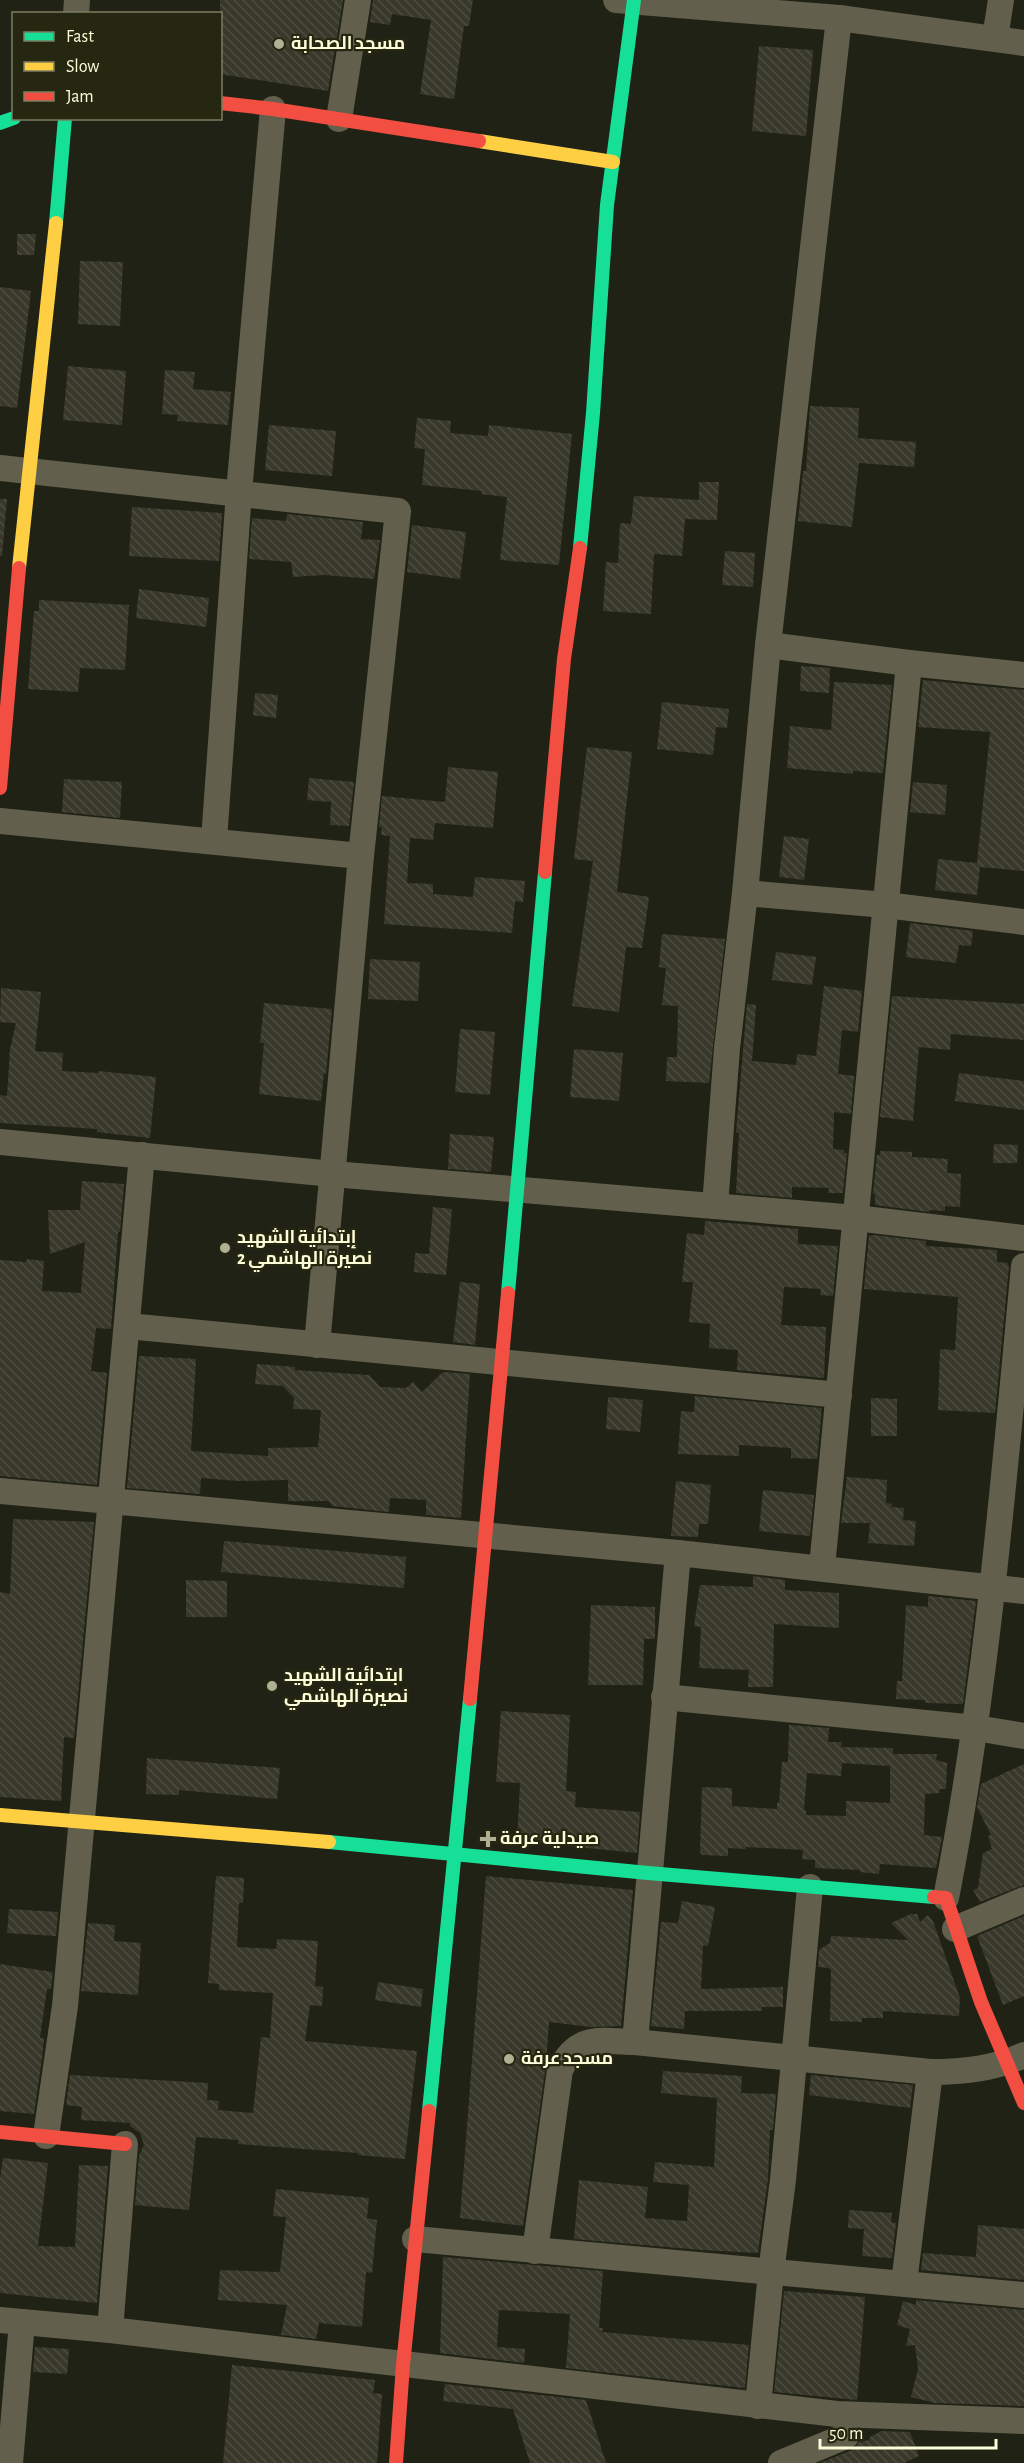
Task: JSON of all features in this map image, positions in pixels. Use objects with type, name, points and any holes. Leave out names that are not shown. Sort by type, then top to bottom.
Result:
[{"type":"street","points":[[339,119],[358,0]]},
{"type":"street","points":[[994,38],[1001,0]]},
{"type":"street","points":[[396,2463],[415,2239],[456,1854],[537,978],[552,778],[564,659],[579,561],[593,413],[601,280],[628,1],[839,18],[1024,43]]},
{"type":"street","points":[[715,1206],[727,1048],[745,893],[768,645],[839,18]]},
{"type":"street","points":[[222,103],[273,109],[613,162]]},
{"type":"street","points":[[214,840],[239,492],[273,109]]},
{"type":"street","points":[[0,788],[28,471],[49,296],[64,120]]},
{"type":"street","points":[[0,468],[399,511],[361,856],[317,1345]]},
{"type":"street","points":[[768,645],[1024,675]]},
{"type":"street","points":[[822,1568],[874,1008],[909,663]]},
{"type":"street","points":[[0,821],[361,856]]},
{"type":"street","points":[[745,893],[886,905],[1024,922]]},
{"type":"street","points":[[0,1142],[333,1174],[856,1218],[1024,1238]]},
{"type":"street","points":[[46,2136],[65,2006],[142,1155]]},
{"type":"street","points":[[1024,1266],[994,1586],[976,1728],[946,1898],[955,1929],[1015,2059],[1024,2103]]},
{"type":"street","points":[[128,1326],[839,1395]]},
{"type":"street","points":[[0,1491],[678,1553],[1024,1590]]},
{"type":"street","points":[[635,2042],[648,1872],[678,1553]]},
{"type":"street","points":[[664,1697],[976,1728],[1024,1736]]},
{"type":"street","points":[[0,1815],[322,1840],[946,1898]]},
{"type":"street","points":[[758,2406],[771,2272],[783,2180],[810,1887]]},
{"type":"street","points":[[955,1929],[1024,1900]]},
{"type":"street","points":[[535,2251],[560,2070],[567,2055],[580,2044],[596,2041],[635,2042],[930,2072],[968,2072],[1015,2059]]},
{"type":"street","points":[[904,2283],[930,2072]]},
{"type":"street","points":[[0,2132],[124,2144],[110,2330]]},
{"type":"street","points":[[415,2239],[1024,2295]]},
{"type":"street","points":[[10,2463],[11,2321],[110,2330],[758,2406],[841,2425],[1024,2421]]},
{"type":"street","points":[[781,2463],[841,2425]]},
{"type":"street","points":[[839,2463],[834,2450],[841,2425]]},
{"type":"building","name":"مسجد الصحابة","points":[[220,0],[343,0],[328,91],[222,74],[222,12],[220,12]]},
{"type":"building","points":[[373,0],[473,0],[469,26],[464,26],[454,99],[420,94],[431,20],[392,14],[390,25],[370,22]]},
{"type":"building","points":[[759,46],[813,50],[806,136],[752,131]]},
{"type":"building","points":[[17,234],[36,234],[34,255],[17,255]]},
{"type":"building","points":[[80,261],[123,262],[120,326],[78,324]]},
{"type":"building","points":[[0,287],[31,291],[17,408],[0,406]]},
{"type":"building","points":[[68,366],[126,371],[122,425],[63,420]]},
{"type":"building","points":[[165,370],[195,372],[193,389],[231,392],[228,425],[177,421],[178,415],[162,414]]},
{"type":"building","points":[[810,406],[859,408],[858,438],[916,442],[914,467],[859,463],[852,527],[798,521],[803,471],[806,471]]},
{"type":"building","points":[[417,418],[451,421],[450,433],[488,436],[489,425],[572,434],[559,565],[500,560],[507,497],[481,494],[482,491],[422,485],[425,449],[414,448]]},
{"type":"building","points":[[269,425],[336,431],[332,476],[265,470]]},
{"type":"building","points":[[699,482],[719,482],[717,520],[685,519],[682,556],[654,554],[651,614],[603,611],[606,562],[618,563],[620,523],[631,524],[634,496],[699,500]]},
{"type":"building","points":[[0,499],[7,499],[2,556],[0,556]]},
{"type":"building","points":[[132,507],[222,513],[219,561],[129,556]]},
{"type":"building","points":[[287,514],[363,522],[361,539],[380,540],[374,579],[324,575],[293,577],[291,562],[249,559],[252,518],[286,521]]},
{"type":"building","points":[[412,525],[466,532],[460,579],[407,572]]},
{"type":"building","points":[[725,551],[755,553],[753,587],[722,585]]},
{"type":"building","points":[[139,589],[209,598],[206,627],[136,618]]},
{"type":"building","points":[[39,600],[129,605],[125,670],[80,668],[78,692],[28,689],[34,611],[39,611]]},
{"type":"building","points":[[801,666],[830,668],[829,693],[800,691]]},
{"type":"building","points":[[923,680],[1024,690],[1024,871],[980,867],[977,895],[935,890],[938,859],[977,863],[990,732],[918,727]]},
{"type":"building","points":[[834,682],[892,685],[883,773],[853,771],[853,774],[787,768],[790,726],[831,730]]},
{"type":"building","points":[[255,693],[278,695],[276,718],[253,715]]},
{"type":"building","points":[[662,702],[729,709],[727,728],[716,727],[713,755],[657,749]]},
{"type":"building","points":[[587,747],[632,752],[617,892],[649,897],[642,948],[626,947],[619,1012],[572,1006],[593,861],[574,859]]},
{"type":"building","points":[[448,767],[498,772],[493,828],[435,823],[433,840],[410,838],[407,883],[433,884],[433,894],[473,897],[475,877],[525,881],[523,902],[515,901],[512,933],[384,924],[390,836],[381,835],[382,827],[379,827],[382,796],[445,802]]},
{"type":"building","points":[[309,778],[354,782],[349,826],[330,825],[331,802],[307,800]]},
{"type":"building","points":[[64,779],[122,782],[120,818],[62,812]]},
{"type":"building","points":[[913,782],[947,785],[945,815],[910,812]]},
{"type":"building","points":[[784,836],[809,839],[804,880],[779,877]]},
{"type":"building","points":[[910,923],[973,931],[971,946],[959,945],[956,963],[906,957]]},
{"type":"building","points":[[662,934],[725,939],[709,1083],[666,1081],[667,1057],[677,1057],[678,1006],[662,1005],[666,968],[659,967]]},
{"type":"building","points":[[776,952],[816,957],[812,985],[772,980]]},
{"type":"building","points":[[370,959],[420,962],[418,1001],[368,999]]},
{"type":"building","points":[[824,986],[862,991],[858,1032],[842,1030],[838,1074],[854,1076],[851,1114],[834,1112],[833,1149],[844,1150],[844,1153],[847,1153],[843,1193],[828,1193],[829,1188],[792,1187],[792,1198],[736,1193],[739,1133],[736,1132],[747,1004],[756,1005],[752,1061],[796,1065],[797,1054],[816,1056]]},
{"type":"building","points":[[1,988],[41,992],[35,1051],[63,1053],[62,1071],[99,1073],[99,1071],[156,1077],[150,1138],[97,1132],[97,1129],[0,1123],[0,1095],[7,1096],[10,1049],[16,1023],[0,1022]]},
{"type":"building","points":[[892,996],[1024,1004],[1024,1040],[951,1034],[950,1050],[919,1047],[913,1121],[880,1117]]},
{"type":"building","points":[[264,1003],[332,1009],[321,1101],[259,1094],[264,1043],[260,1043]]},
{"type":"building","points":[[460,1029],[495,1032],[490,1095],[455,1092]]},
{"type":"building","points":[[574,1049],[623,1053],[619,1101],[570,1097]]},
{"type":"building","points":[[959,1073],[1024,1081],[1024,1110],[955,1101]]},
{"type":"building","points":[[450,1134],[494,1137],[491,1172],[448,1169]]},
{"type":"building","points":[[994,1144],[1018,1145],[1017,1163],[993,1163]]},
{"type":"building","points":[[880,1151],[912,1152],[912,1157],[948,1159],[947,1173],[961,1174],[960,1207],[945,1206],[945,1211],[929,1210],[929,1212],[875,1205],[875,1194],[873,1194],[877,1155],[880,1155]]},
{"type":"building","points":[[82,1181],[124,1184],[111,1329],[96,1328],[91,1371],[107,1373],[97,1485],[0,1476],[0,1260],[44,1261],[42,1291],[81,1293],[85,1242],[50,1254],[48,1210],[80,1210]]},
{"type":"building","points":[[433,1207],[452,1209],[446,1275],[414,1272],[415,1253],[429,1254]]},
{"type":"building","points":[[705,1221],[798,1229],[798,1244],[838,1246],[833,1296],[820,1295],[821,1289],[784,1287],[781,1325],[826,1327],[824,1378],[737,1370],[738,1350],[709,1348],[710,1324],[689,1322],[693,1282],[682,1282],[687,1233],[704,1235]]},
{"type":"building","points":[[869,1236],[926,1241],[926,1246],[997,1250],[997,1262],[1007,1263],[1009,1266],[995,1413],[938,1410],[940,1349],[955,1350],[958,1297],[864,1289]]},
{"type":"building","points":[[460,1282],[480,1284],[475,1345],[453,1342]]},
{"type":"building","points":[[139,1356],[196,1359],[191,1451],[268,1456],[268,1448],[318,1447],[321,1410],[293,1409],[294,1398],[283,1386],[255,1384],[257,1364],[295,1367],[295,1370],[369,1375],[380,1387],[406,1388],[413,1382],[422,1392],[443,1372],[470,1374],[461,1518],[426,1515],[426,1500],[390,1498],[389,1512],[333,1506],[328,1501],[288,1501],[288,1480],[238,1481],[201,1478],[200,1494],[127,1488]]},
{"type":"building","points":[[695,1396],[822,1408],[817,1459],[791,1458],[791,1448],[739,1445],[739,1456],[678,1454],[681,1411],[694,1412]]},
{"type":"building","points":[[608,1397],[643,1400],[640,1432],[606,1429]]},
{"type":"building","points":[[871,1398],[897,1399],[897,1436],[871,1436]]},
{"type":"building","points":[[847,1477],[887,1480],[886,1503],[892,1504],[891,1507],[904,1508],[903,1520],[916,1521],[914,1546],[868,1543],[870,1523],[841,1523]]},
{"type":"building","points":[[676,1481],[711,1485],[708,1524],[699,1524],[698,1537],[671,1536]]},
{"type":"building","points":[[763,1490],[814,1495],[810,1536],[759,1531]]},
{"type":"building","points":[[13,1519],[94,1522],[74,1738],[64,1737],[61,1801],[0,1797],[0,1592],[10,1594]]},
{"type":"building","points":[[224,1541],[406,1557],[404,1588],[221,1572]]},
{"type":"building","points":[[753,1576],[785,1580],[785,1590],[839,1593],[839,1628],[774,1624],[773,1687],[748,1687],[749,1670],[699,1668],[701,1627],[694,1626],[700,1585],[753,1587]]},
{"type":"building","points":[[186,1580],[227,1581],[227,1617],[186,1617]]},
{"type":"building","points":[[928,1596],[976,1601],[963,1704],[925,1703],[925,1700],[896,1699],[897,1681],[902,1681],[906,1605],[928,1607]]},
{"type":"building","points":[[591,1605],[655,1607],[655,1639],[644,1639],[643,1685],[588,1685]]},
{"type":"building","points":[[501,1711],[570,1715],[566,1791],[576,1792],[575,1807],[640,1812],[637,1853],[517,1841],[520,1783],[496,1782]]},
{"type":"building","points":[[789,1725],[829,1728],[828,1742],[842,1742],[841,1747],[893,1748],[893,1754],[937,1754],[936,1760],[947,1763],[946,1789],[940,1789],[939,1793],[925,1794],[924,1835],[942,1837],[936,1868],[880,1864],[879,1874],[860,1872],[860,1870],[815,1868],[815,1860],[802,1859],[803,1850],[746,1847],[746,1849],[728,1848],[728,1856],[702,1855],[700,1852],[702,1787],[732,1788],[732,1806],[777,1809],[782,1762],[788,1762]],"holes":[[[842,1763],[890,1766],[890,1803],[846,1801],[846,1816],[806,1815],[806,1810],[804,1810],[807,1773],[841,1776]]]},
{"type":"building","points":[[147,1758],[280,1768],[277,1799],[179,1790],[179,1795],[146,1794]]},
{"type":"building","points":[[1024,1764],[1024,1885],[980,1902],[973,1890],[978,1888],[983,1853],[992,1849],[988,1836],[991,1835],[977,1807],[981,1784]]},
{"type":"building","points":[[216,1876],[244,1878],[243,1903],[239,1903],[237,1947],[276,1949],[277,1939],[318,1941],[315,1986],[323,1987],[322,2006],[310,2005],[305,2041],[417,2051],[405,2159],[238,2144],[238,2140],[196,2137],[189,2210],[135,2205],[139,2156],[144,2145],[140,2133],[130,2126],[130,2123],[81,2120],[82,2107],[66,2105],[70,2075],[208,2083],[207,2100],[219,2101],[218,2110],[253,2113],[261,2037],[270,2038],[273,1993],[219,1990],[219,1984],[208,1983]]},
{"type":"building","name":"مسجد عرفة","points":[[486,1876],[633,1890],[621,2026],[591,2027],[549,2022],[546,2065],[523,2226],[460,2218]]},
{"type":"building","points":[[682,1901],[715,1907],[708,1946],[703,1945],[701,1989],[783,1987],[783,2007],[762,2007],[762,2011],[685,2011],[684,2029],[651,2026],[661,1922],[678,1923]]},
{"type":"building","points":[[9,1909],[58,1912],[56,1936],[7,1933]]},
{"type":"building","points":[[911,1914],[917,1914],[920,1922],[928,1915],[933,1921],[960,1998],[959,2016],[883,2011],[883,2018],[862,2018],[862,2022],[830,2021],[831,1970],[818,1967],[819,1950],[830,1943],[831,1936],[908,1940],[891,1923]]},
{"type":"building","points":[[1024,1916],[1024,1996],[1003,2005],[977,1936]]},
{"type":"building","points":[[88,1923],[115,1925],[114,1941],[141,1943],[138,1995],[81,1991]]},
{"type":"building","points":[[0,1964],[53,1972],[51,1989],[47,1989],[40,2038],[44,2038],[34,2114],[0,2111]]},
{"type":"building","points":[[378,1982],[423,1989],[421,2007],[375,2000]]},
{"type":"building","points":[[663,2071],[742,2076],[741,2093],[776,2094],[773,2130],[770,2130],[768,2178],[758,2253],[574,2239],[579,2180],[648,2187],[645,2218],[687,2221],[689,2185],[653,2182],[655,2162],[714,2167],[717,2098],[661,2093]]},
{"type":"building","points":[[811,2075],[913,2085],[910,2108],[809,2095]]},
{"type":"building","points":[[3,2158],[48,2163],[38,2246],[75,2247],[79,2165],[108,2166],[97,2303],[0,2293],[0,2179]]},
{"type":"building","points":[[276,2189],[369,2198],[367,2218],[377,2220],[372,2273],[366,2272],[362,2327],[319,2323],[316,2339],[281,2335],[287,2305],[218,2300],[220,2270],[280,2272],[286,2217],[273,2216]]},
{"type":"building","points":[[849,2210],[892,2213],[891,2222],[896,2223],[892,2258],[862,2256],[864,2229],[848,2228]]},
{"type":"building","points":[[978,2225],[1024,2229],[1024,2280],[921,2270],[923,2253],[976,2257]]},
{"type":"building","points":[[443,2257],[603,2271],[599,2328],[603,2328],[602,2332],[749,2345],[745,2388],[566,2368],[570,2314],[499,2310],[497,2347],[525,2349],[524,2363],[440,2353]]},
{"type":"building","points":[[784,2291],[865,2297],[857,2400],[774,2392]]},
{"type":"building","points":[[916,2300],[1024,2310],[1024,2406],[935,2403],[911,2397],[918,2369],[915,2345],[906,2346],[910,2329],[897,2325],[903,2301],[916,2305]]},
{"type":"building","points":[[35,2347],[69,2349],[67,2374],[33,2372]]},
{"type":"building","points":[[232,2365],[375,2380],[373,2393],[382,2394],[377,2463],[223,2463]]},
{"type":"building","points":[[445,2384],[586,2400],[606,2463],[530,2463],[513,2409],[443,2401]]},
{"type":"building","points":[[881,2431],[910,2432],[919,2456],[904,2463],[820,2463],[852,2450],[859,2442],[869,2440]]},
{"type":"traffic: fast","points":[[580,548],[593,413],[607,205],[634,0]]},
{"type":"traffic: fast","points":[[0,123],[12,119]]},
{"type":"traffic: fast","points":[[56,223],[65,120]]},
{"type":"traffic: fast","points":[[508,1293],[545,872]]},
{"type":"traffic: fast","points":[[429,2111],[470,1699]]},
{"type":"traffic: fast","points":[[329,1842],[648,1873],[934,1897]]},
{"type":"traffic: slow","points":[[479,141],[613,162]]},
{"type":"traffic: slow","points":[[19,568],[56,223]]},
{"type":"traffic: slow","points":[[0,1815],[329,1842]]},
{"type":"traffic: jam","points":[[222,103],[479,141]]},
{"type":"traffic: jam","points":[[545,872],[564,659],[580,548]]},
{"type":"traffic: jam","points":[[0,788],[19,568]]},
{"type":"traffic: jam","points":[[470,1699],[508,1293]]},
{"type":"traffic: jam","points":[[934,1897],[946,1898],[981,2002],[1024,2103]]},
{"type":"traffic: jam","points":[[396,2463],[403,2365],[429,2111]]},
{"type":"traffic: jam","points":[[0,2132],[125,2144]]},
{"type":"place","name":"مسجد الصحابة","points":[[279,44]]},
{"type":"place","name":"إبتدائية الشهيد نصيرة الهاشمي 2","points":[[225,1248]]},
{"type":"place","name":"ابتدائية الشهيد نصيرة الهاشمي","points":[[272,1686]]},
{"type":"place","name":"صيدلية عرفة","points":[[488,1839]]},
{"type":"place","name":"مسجد عرفة","points":[[509,2059]]}]
